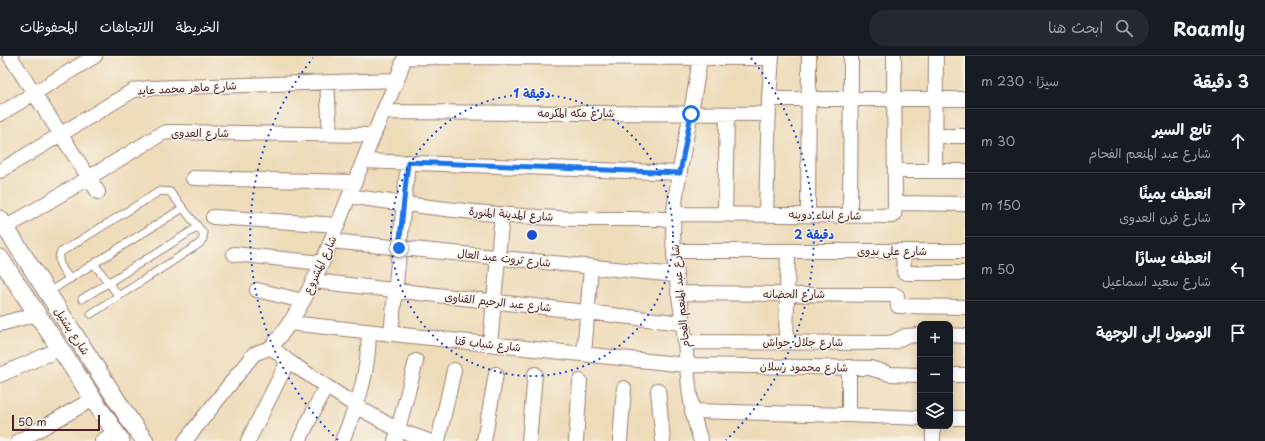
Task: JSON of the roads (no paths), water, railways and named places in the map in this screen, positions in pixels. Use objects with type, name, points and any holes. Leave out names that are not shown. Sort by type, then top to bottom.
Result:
[{"type":"street","points":[[10,56],[98,192]]},
{"type":"street","points":[[0,114],[95,56]]},
{"type":"street","points":[[808,215],[809,56]]},
{"type":"street","points":[[850,215],[851,56]]},
{"type":"street","points":[[894,56],[895,204],[965,204]]},
{"type":"street","points":[[935,171],[936,56]]},
{"type":"street","points":[[405,57],[772,57],[769,99],[766,214]]},
{"type":"street","name":"شارع المشروع","points":[[185,441],[253,355],[258,351],[271,347],[289,323],[314,282],[332,241],[405,57]]},
{"type":"street","name":"شارع عبد المنعم الفحام","points":[[700,57],[674,216],[676,275],[685,342],[686,365],[692,411],[701,441]]},
{"type":"street","name":"شارع ماهر محمد عايد","points":[[0,171],[127,94],[141,89],[397,80]]},
{"type":"street","points":[[327,82],[330,134]]},
{"type":"street","points":[[769,99],[965,98]]},
{"type":"street","name":"شارع مكه المكرمه","points":[[383,112],[769,114]]},
{"type":"street","points":[[725,214],[727,114]]},
{"type":"street","name":"شارع العدوى","points":[[3,224],[89,178],[159,135],[169,132],[374,134]]},
{"type":"street","points":[[936,136],[965,136]]},
{"type":"street","points":[[363,161],[680,173]]},
{"type":"street","points":[[391,334],[408,162]]},
{"type":"street","points":[[895,171],[965,171]]},
{"type":"street","points":[[193,178],[355,182]]},
{"type":"street","name":"شارع المدينة المنورة","points":[[349,196],[404,204],[502,214],[588,219],[674,216]]},
{"type":"street","name":"شارع ابناء دوينه","points":[[674,216],[766,214],[892,216],[894,215],[895,204]]},
{"type":"street","points":[[490,344],[502,214]]},
{"type":"street","points":[[213,217],[338,225]]},
{"type":"street","name":"شارع بشتيل","points":[[3,224],[145,441]]},
{"type":"street","name":"شارع ثروت عبد العال","points":[[332,241],[676,275]]},
{"type":"street","name":"شارع على بدوى","points":[[675,251],[965,251]]},
{"type":"street","points":[[786,342],[788,251]]},
{"type":"street","points":[[903,251],[904,272],[965,273]]},
{"type":"street","points":[[234,254],[322,263]]},
{"type":"street","name":"شارع بشتيل","points":[[1,261],[92,398],[113,438]]},
{"type":"street","points":[[584,354],[591,267]]},
{"type":"street","name":"شارع عبد الرحيم القناوى","points":[[314,282],[682,323]]},
{"type":"street","points":[[257,290],[303,301]]},
{"type":"street","name":"شارع الحضانه","points":[[678,293],[894,294],[897,296],[898,306],[965,308]]},
{"type":"street","points":[[0,324],[37,314]]},
{"type":"street","name":"شارع شباب قنا","points":[[289,323],[686,365]]},
{"type":"street","points":[[342,441],[356,406],[366,370],[369,332]]},
{"type":"street","name":"شارع جلال حواش","points":[[685,342],[887,343],[894,342],[904,336],[917,335]]},
{"type":"street","points":[[953,336],[965,336]]},
{"type":"street","points":[[271,347],[288,361],[356,406],[396,435],[429,441]]},
{"type":"street","points":[[0,375],[60,349]]},
{"type":"street","points":[[248,441],[288,361]]},
{"type":"street","points":[[396,435],[416,361]]},
{"type":"street","name":"شارع محمود رسلان","points":[[686,365],[849,367],[877,369],[890,374],[917,374]]},
{"type":"street","points":[[849,367],[849,414]]},
{"type":"street","points":[[438,441],[454,370]]},
{"type":"street","points":[[484,441],[496,374]]},
{"type":"street","points":[[529,441],[535,374]]},
{"type":"street","points":[[953,375],[965,375]]},
{"type":"street","points":[[576,441],[580,381]]},
{"type":"street","points":[[299,441],[326,386]]},
{"type":"street","points":[[620,441],[624,388]]},
{"type":"street","points":[[658,390],[664,441]]},
{"type":"street","points":[[19,441],[92,398]]},
{"type":"street","points":[[692,411],[849,414],[917,418]]},
{"type":"street","points":[[953,418],[965,418]]},
{"type":"street","points":[[933,429],[933,441]]},
{"type":"lane","points":[[70,279],[59,260],[61,252],[160,191],[170,192],[203,233],[199,244],[91,314]]},
{"type":"lane","points":[[47,293],[183,208]]},
{"type":"lane","points":[[82,299],[198,227]]},
{"type":"lane","points":[[94,264],[118,296]]}]
